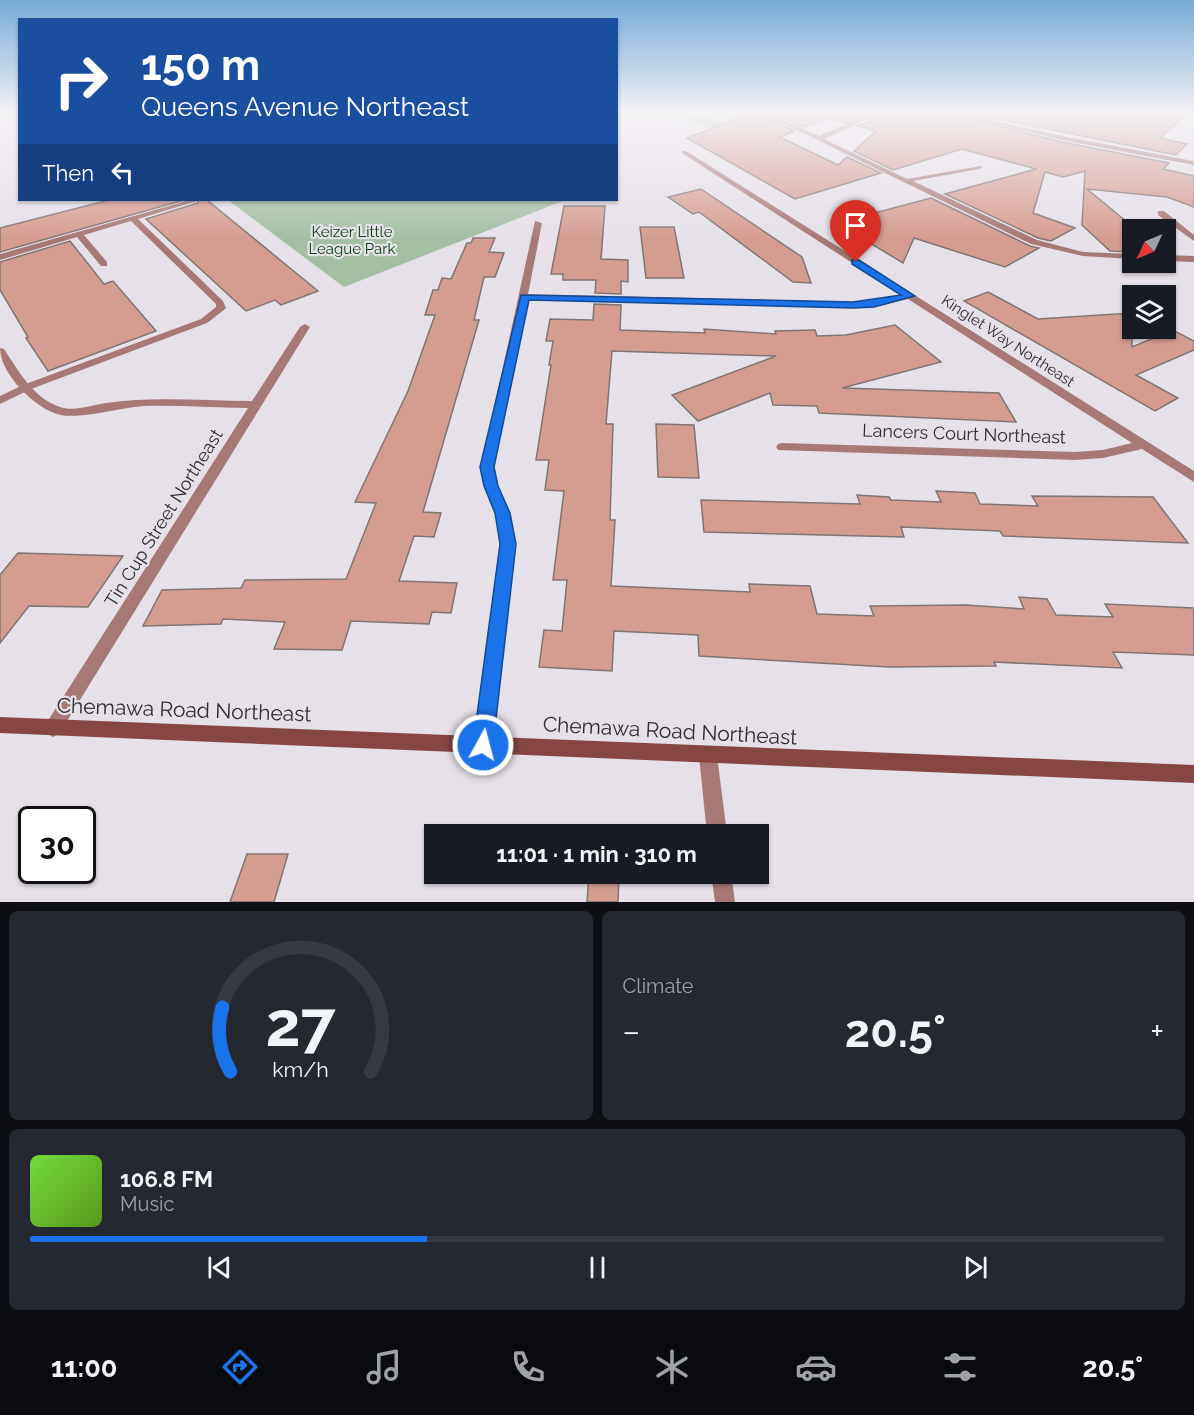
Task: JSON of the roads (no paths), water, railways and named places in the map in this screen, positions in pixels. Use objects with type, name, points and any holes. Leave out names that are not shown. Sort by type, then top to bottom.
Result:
[{"type":"main road","name":"Chemawa Road Northeast","points":[[0,725],[708,756],[1194,774]]},
{"type":"street","name":"Kinglet Way Northeast","points":[[689,155],[1194,477]]},
{"type":"street","points":[[853,155],[1034,242],[1083,254],[1122,256]]},
{"type":"street","points":[[1151,155],[1193,163]]},
{"type":"street","points":[[905,181],[980,167]]},
{"type":"street","points":[[0,257],[194,201]]},
{"type":"street","points":[[1161,213],[1194,239]]},
{"type":"street","points":[[0,400],[27,387],[204,321],[221,308],[220,303],[133,219]]},
{"type":"street","points":[[483,745],[508,544],[503,513],[491,486],[487,467],[538,223]]},
{"type":"street","points":[[79,234],[104,264]]},
{"type":"street","points":[[1176,258],[1194,259]]},
{"type":"street","points":[[524,297],[853,305],[874,304],[910,296]]},
{"type":"street","name":"Tin Cup Street Northeast","points":[[53,728],[305,327]]},
{"type":"street","points":[[0,351],[10,369],[27,387],[57,410],[70,412],[132,403],[256,405]]},
{"type":"street","name":"Lancers Court Northeast","points":[[782,447],[1075,456],[1103,454],[1143,445]]},
{"type":"street","points":[[708,756],[716,824]]},
{"type":"street","points":[[722,884],[724,902]]},
{"type":"park label","name":"Keizer Little League Park","points":[[352,240]]}]
